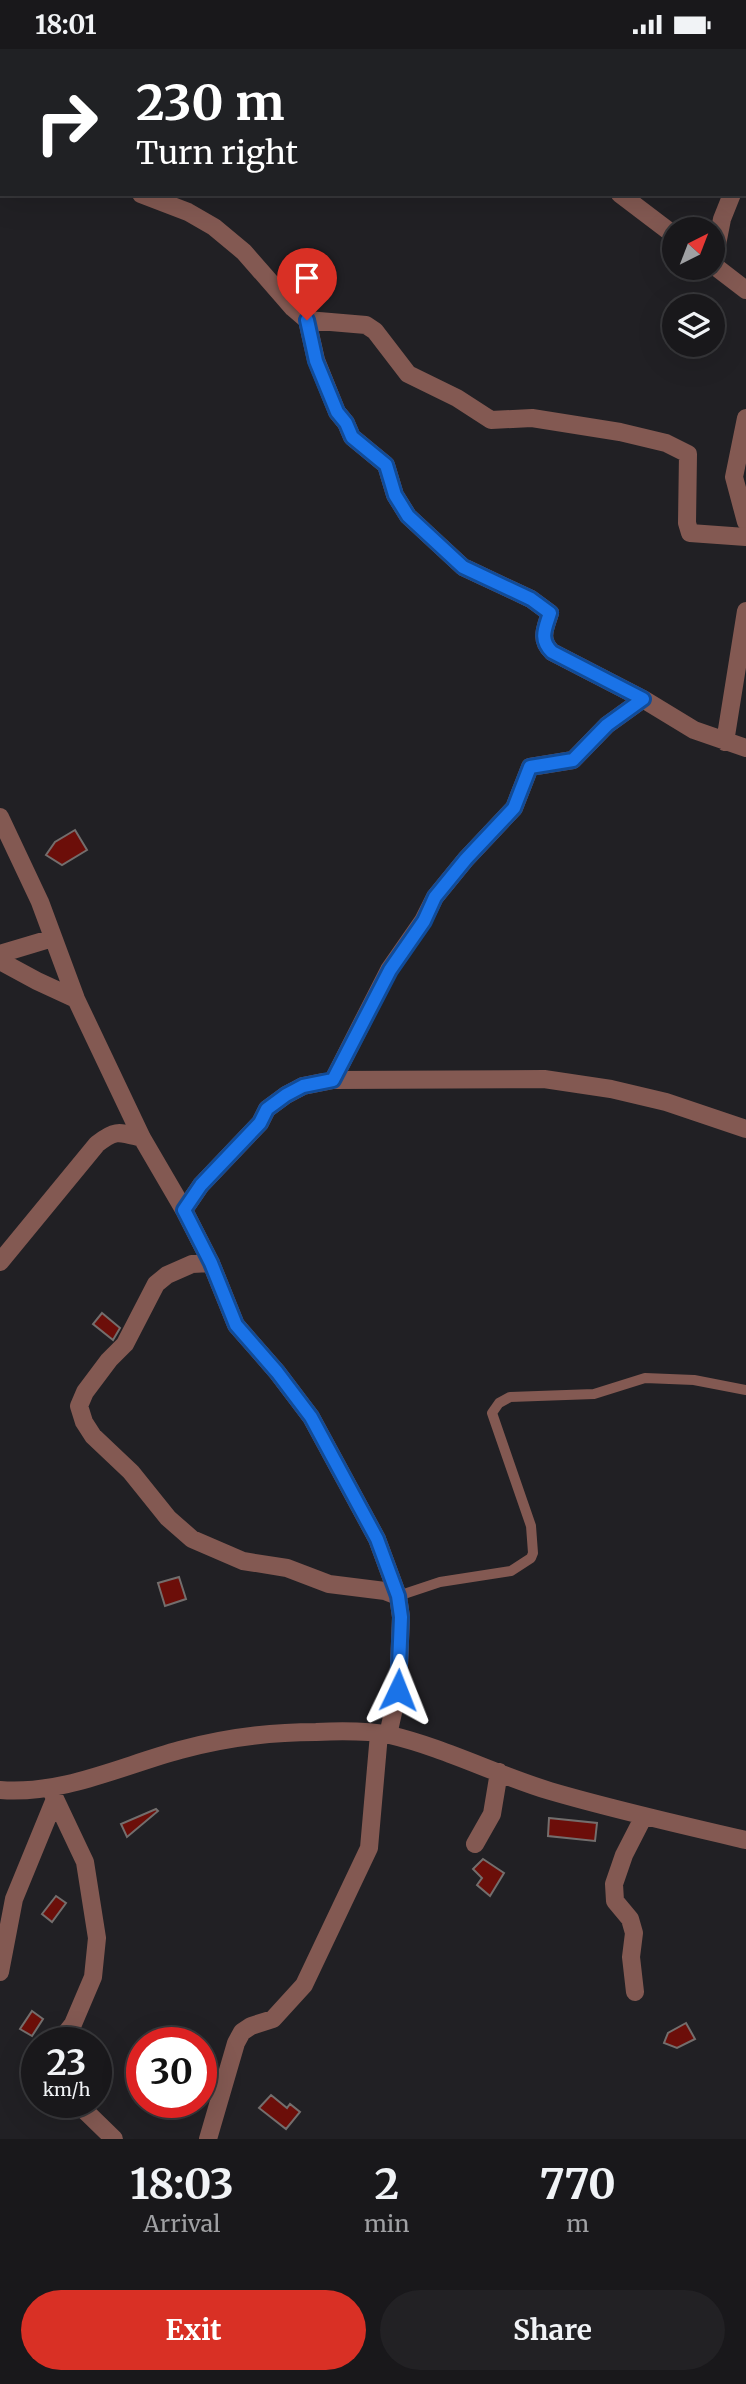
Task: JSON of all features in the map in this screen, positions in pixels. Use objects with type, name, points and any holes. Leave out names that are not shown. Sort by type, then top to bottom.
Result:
[{"type":"street","points":[[146,196],[188,212],[214,227],[244,252],[293,308],[307,320],[366,325],[374,331],[408,374],[457,398],[491,420],[531,418],[620,432],[666,443],[688,454],[687,523],[690,533],[746,537]]},
{"type":"street","points":[[623,196],[662,226]]},
{"type":"street","points":[[723,217],[731,196]]},
{"type":"street","points":[[725,274],[746,290]]},
{"type":"street","points":[[307,320],[316,361],[337,412],[352,437],[386,465],[395,495],[408,516],[463,567],[531,599],[550,613],[543,635],[544,644],[552,652],[643,699],[694,730],[746,748]]},
{"type":"street","points":[[746,418],[734,477],[746,522]]},
{"type":"street","points":[[725,742],[746,611]]},
{"type":"street","points":[[333,1080],[390,970],[424,921],[435,897],[514,808],[530,767],[573,760],[607,725],[643,699]]},
{"type":"street","points":[[0,817],[40,902],[76,999],[142,1138],[211,1263],[236,1325],[311,1417],[377,1539],[398,1596],[401,1617],[398,1690],[384,1735],[369,1848],[304,1985],[274,2019],[251,2026],[242,2032],[236,2043],[208,2139]]},
{"type":"street","points":[[0,954],[53,938]]},
{"type":"street","points":[[0,961],[76,999]]},
{"type":"street","points":[[184,1210],[201,1185],[260,1123],[267,1109],[303,1086],[333,1080],[544,1079],[611,1089],[666,1102],[746,1129]]},
{"type":"street","points":[[0,1262],[97,1144],[110,1134],[118,1132],[142,1138]]},
{"type":"street","points":[[211,1263],[192,1264],[167,1275],[156,1285],[125,1344],[85,1392],[79,1406],[84,1422],[93,1436],[131,1472],[168,1518],[192,1539],[243,1562],[287,1568],[329,1584],[385,1591],[398,1596]]},
{"type":"street","points":[[0,1790],[53,1794],[180,1750],[263,1734],[319,1732],[384,1735],[549,1791],[746,1840]]},
{"type":"street","points":[[475,1844],[492,1814],[499,1772]]},
{"type":"street","points":[[0,1972],[14,1899],[53,1794]]},
{"type":"street","points":[[53,1794],[85,1862],[97,1938],[93,1977],[71,2027]]},
{"type":"street","points":[[635,1991],[631,1957],[634,1933],[630,1919],[615,1901],[614,1884],[624,1855],[644,1816]]},
{"type":"street","points":[[92,2118],[114,2139]]},
{"type":"lane","points":[[398,1596],[440,1582],[511,1571],[531,1558],[531,1526],[493,1418],[492,1413],[499,1403],[510,1397],[594,1394],[645,1378],[694,1380],[746,1389]]},
{"type":"building","points":[[75,830],[87,850],[62,865],[46,855],[55,842]]},
{"type":"building","points":[[102,1313],[120,1328],[113,1340],[93,1324]]},
{"type":"building","points":[[179,1577],[186,1599],[165,1606],[158,1583]]},
{"type":"building","points":[[156,1809],[158,1811],[127,1837],[121,1824]]},
{"type":"building","points":[[549,1818],[597,1823],[595,1841],[548,1836]]},
{"type":"building","points":[[483,1859],[504,1873],[490,1896],[477,1885],[482,1878],[473,1869]]},
{"type":"building","points":[[56,1896],[66,1903],[52,1922],[42,1914]]},
{"type":"building","points":[[32,2011],[43,2019],[38,2027],[21,2027]]},
{"type":"building","points":[[686,2023],[695,2039],[677,2048],[664,2043],[668,2033]]},
{"type":"building","points":[[271,2095],[287,2108],[290,2104],[300,2112],[286,2129],[259,2108]]},
{"type":"route","points":[[307,320],[316,361],[337,412],[352,437],[386,465],[395,495],[408,516],[463,567],[531,599],[550,613],[543,635],[544,644],[552,652],[643,699],[607,725],[573,760],[530,767],[514,808],[435,897],[424,921],[390,970],[333,1080],[303,1086],[267,1109],[260,1123],[201,1185],[184,1210],[211,1263],[236,1325],[311,1417],[377,1539],[398,1596],[401,1617],[398,1690]]}]
